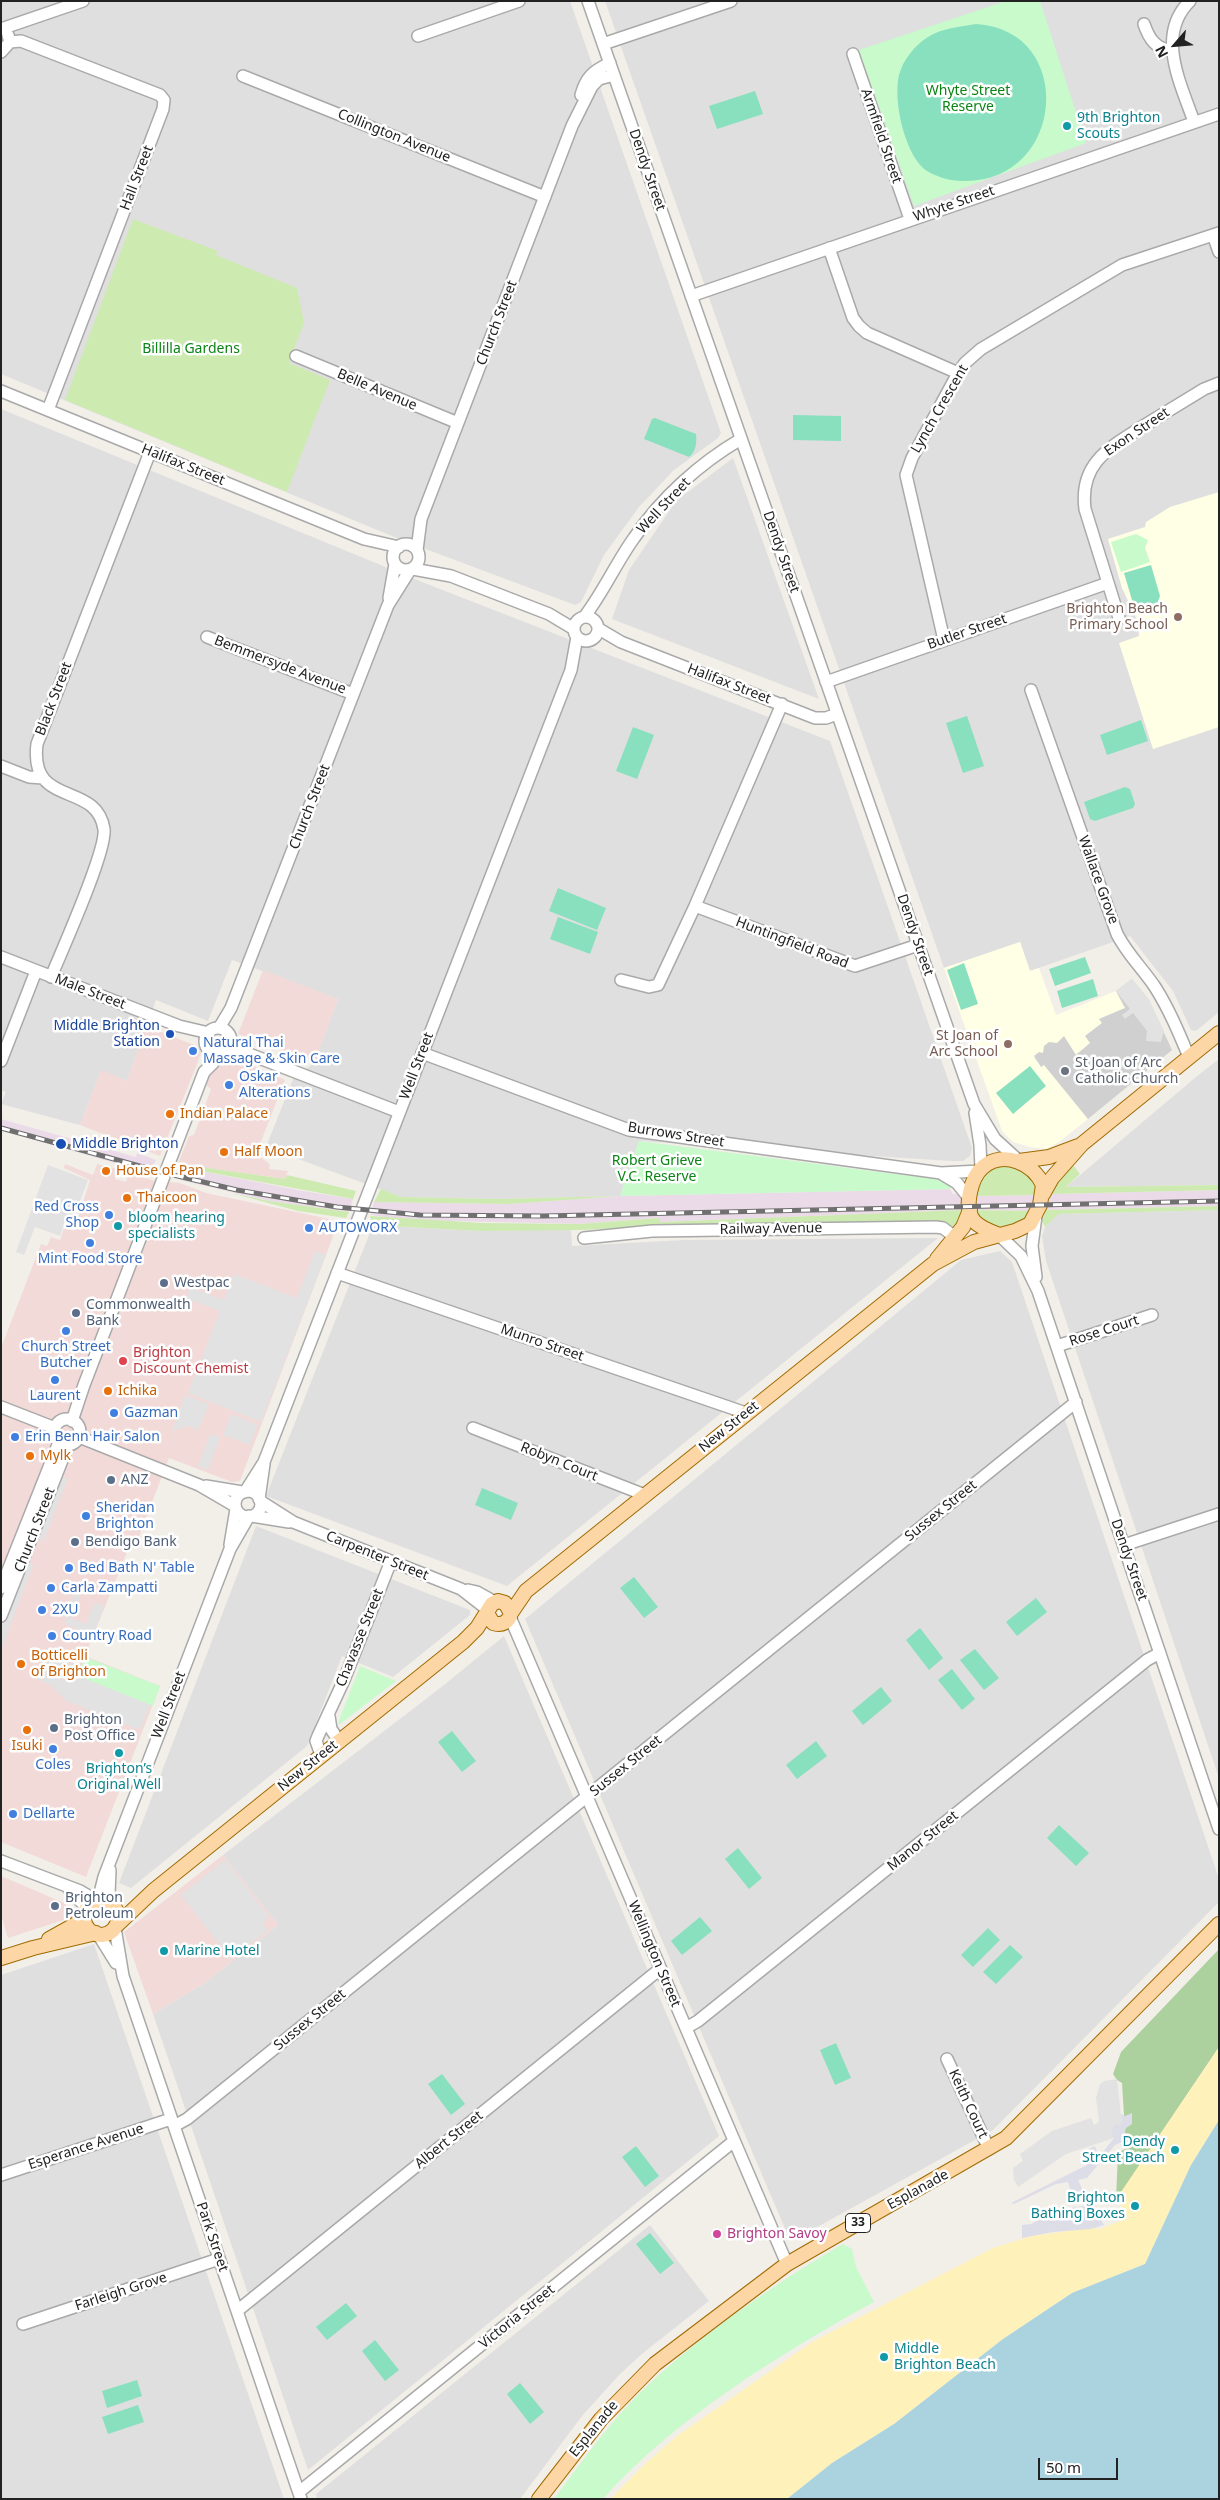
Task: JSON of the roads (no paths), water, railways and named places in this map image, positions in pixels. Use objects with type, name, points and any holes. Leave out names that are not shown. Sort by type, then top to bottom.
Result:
[{"type":"main road","points":[[1082,1144],[1049,1158],[996,1161],[980,1170],[971,1189],[970,1204],[975,1222],[998,1234],[1022,1229],[1032,1222],[1043,1194],[1055,1174],[1082,1144],[1219,1033]]},
{"type":"main road","points":[[1018,1161],[1037,1176],[1043,1186],[1043,1194]]},
{"type":"main road","name":"New Street","points":[[959,1242],[970,1204]]},
{"type":"main road","name":"New Street","points":[[115,1927],[153,1891],[959,1242],[998,1234]]},
{"type":"main road","name":"New Street","points":[[105,1904],[153,1891]]},
{"type":"main road","points":[[1,1958],[33,1948],[107,1933],[115,1927],[118,1916],[105,1904],[92,1904],[74,1926],[33,1948]]},
{"type":"main road","points":[[85,1913],[88,1928],[97,1934]]},
{"type":"main road","name":"Esplanade","points":[[539,2499],[592,2429],[635,2383],[675,2348],[787,2264],[989,2150],[1006,2138],[1036,2110],[1219,1924]]},
{"type":"street","points":[[1,52],[10,42],[3,28],[83,1]]},
{"type":"street","points":[[418,36],[519,1]]},
{"type":"street","name":"Dendy Street","points":[[588,1],[974,1104],[980,1145],[980,1170]]},
{"type":"street","points":[[603,44],[731,1]]},
{"type":"street","points":[[1190,1],[1181,12],[1177,22],[1172,51],[1175,66],[1194,122]]},
{"type":"street","points":[[1144,24],[1152,42],[1166,50],[1172,51]]},
{"type":"street","name":"Hall Street","points":[[10,42],[21,42],[160,94],[164,100],[163,109],[48,410]]},
{"type":"street","name":"Armfield Street","points":[[853,54],[910,218]]},
{"type":"street","name":"Church Street","points":[[418,552],[421,519],[572,126],[586,78],[595,70],[610,63]]},
{"type":"street","name":"Church Street","points":[[572,126],[592,86],[599,79],[614,75]]},
{"type":"street","name":"Collington Avenue","points":[[243,76],[545,197]]},
{"type":"street","name":"Whyte Street","points":[[691,296],[910,218],[1219,114]]},
{"type":"street","points":[[1216,234],[1219,252]]},
{"type":"street","name":"Lynch Crescent","points":[[944,640],[906,475],[912,458],[958,373],[965,363],[981,349],[1122,265],[1216,234]]},
{"type":"street","points":[[829,248],[853,318],[859,326],[868,333],[958,373]]},
{"type":"street","name":"Belle Avenue","points":[[296,356],[458,423]]},
{"type":"street","name":"Exon Street","points":[[1119,618],[1085,509],[1084,488],[1090,470],[1104,452],[1113,445],[1204,389],[1219,383]]},
{"type":"street","name":"Halifax Street","points":[[1,391],[364,539],[400,546]]},
{"type":"street","name":"Well Street","points":[[244,1492],[264,1462],[586,629],[604,588],[634,537],[673,492],[707,462],[741,440]]},
{"type":"street","name":"Black Street","points":[[43,778],[37,762],[39,737],[150,452]]},
{"type":"street","name":"Church Street","points":[[400,546],[421,519]]},
{"type":"street","name":"Halifax Street","points":[[364,539],[394,561]]},
{"type":"street","points":[[410,544],[418,552],[418,563],[411,570],[402,570],[394,561],[400,546],[410,544]]},
{"type":"street","name":"Halifax Street","points":[[418,552],[451,576]]},
{"type":"street","name":"Church Street","points":[[388,605],[394,561]]},
{"type":"street","name":"Halifax Street","points":[[411,570],[451,576],[815,718],[837,714]]},
{"type":"street","name":"Church Street","points":[[72,1421],[84,1385],[204,1072],[213,1063],[218,1041],[388,605],[411,570]]},
{"type":"street","name":"Butler Street","points":[[826,682],[1108,583]]},
{"type":"street","name":"Bemmersyde Avenue","points":[[207,637],[353,694]]},
{"type":"street","name":"Wallace Grove","points":[[1031,690],[1117,934],[1131,957],[1159,993],[1189,1057]]},
{"type":"street","points":[[621,980],[649,987],[658,984],[695,906],[782,704]]},
{"type":"street","points":[[1,766],[29,777],[43,778],[51,787],[92,806],[100,818],[104,832],[100,853],[51,977]]},
{"type":"street","name":"Huntingfield Road","points":[[695,906],[855,966],[918,946]]},
{"type":"street","name":"Male Street","points":[[1,957],[399,1112]]},
{"type":"street","points":[[1,1061],[36,971]]},
{"type":"street","name":"Burrows Street","points":[[422,1053],[629,1130],[941,1173],[980,1170]]},
{"type":"street","name":"Dendy Street","points":[[974,1104],[995,1139],[1018,1161]]},
{"type":"street","name":"Burrows Street","points":[[941,1173],[957,1183],[970,1204]]},
{"type":"street","name":"Dendy Street","points":[[1036,1214],[1032,1246],[1038,1291]]},
{"type":"street","name":"Railway Avenue","points":[[584,1238],[652,1231],[936,1227],[943,1228],[959,1242]]},
{"type":"street","name":"Dendy Street","points":[[998,1234],[1022,1256],[1038,1291],[1219,1829]]},
{"type":"street","name":"Munro Street","points":[[337,1273],[746,1413]]},
{"type":"street","name":"Rose Court","points":[[1057,1346],[1152,1315]]},
{"type":"street","name":"Sussex Street","points":[[172,2123],[187,2119],[1076,1402]]},
{"type":"street","points":[[1,1406],[55,1428]]},
{"type":"street","points":[[64,1420],[72,1421],[78,1426],[79,1437],[75,1442],[64,1444],[55,1436],[55,1428],[64,1420]]},
{"type":"street","name":"Robyn Court","points":[[473,1428],[645,1496]]},
{"type":"street","points":[[79,1437],[199,1485],[236,1507],[242,1515],[251,1516],[258,1512],[259,1500],[252,1492],[199,1485]]},
{"type":"street","name":"Church Street","points":[[1,1588],[64,1444]]},
{"type":"street","name":"Church Street","points":[[1,1616],[64,1444]]},
{"type":"street","name":"Well Street","points":[[259,1500],[264,1462]]},
{"type":"street","points":[[236,1507],[236,1498],[244,1492]]},
{"type":"street","name":"Carpenter Street","points":[[259,1500],[293,1522],[462,1589],[499,1613]]},
{"type":"street","name":"Well Street","points":[[230,1549],[236,1507]]},
{"type":"street","points":[[1124,1545],[1219,1514]]},
{"type":"street","name":"Well Street","points":[[105,1904],[104,1877],[111,1863],[230,1549],[251,1516]]},
{"type":"street","name":"Carpenter Street","points":[[251,1516],[293,1522]]},
{"type":"street","name":"Chavasse Street","points":[[321,1755],[316,1741],[391,1561]]},
{"type":"street","name":"Wellington Street","points":[[499,1613],[520,1643],[787,2264]]},
{"type":"street","name":"Manor Street","points":[[686,2028],[698,2022],[1147,1660],[1160,1653]]},
{"type":"street","points":[[328,1716],[331,1729],[339,1741]]},
{"type":"street","points":[[1,1861],[86,1893],[105,1904]]},
{"type":"street","name":"Well Street","points":[[105,1904],[109,1893],[111,1863]]},
{"type":"street","points":[[61,1885],[89,1886],[97,1883],[104,1877]]},
{"type":"street","points":[[61,1885],[81,1900],[85,1913]]},
{"type":"street","name":"Park Street","points":[[115,1927],[123,1976],[300,2496]]},
{"type":"street","name":"Park Street","points":[[97,1934],[105,1942],[123,1976]]},
{"type":"street","name":"Albert Street","points":[[237,2311],[660,1969]]},
{"type":"street","name":"Keith Court","points":[[947,2059],[989,2150]]},
{"type":"street","name":"Esperance Avenue","points":[[1,2175],[172,2123]]},
{"type":"street","name":"Victoria Street","points":[[300,2496],[734,2141]]},
{"type":"street","name":"Farleigh Grove","points":[[23,2324],[219,2259]]},
{"type":"water","points":[[1219,2120],[1219,2499],[787,2499],[832,2463],[894,2424],[1003,2339],[1072,2293],[1145,2264],[1191,2165]]},
{"type":"railway","points":[[1,1128],[165,1173],[237,1190],[337,1207],[420,1215],[543,1216],[1219,1201]]},
{"type":"place","name":"9th Brighton Scouts","points":[[1067,126]]},
{"type":"place","name":"Brighton Beach Primary School","points":[[1178,617]]},
{"type":"place","name":"Middle Brighton Station","points":[[170,1034]]},
{"type":"place","name":"St Joan of Arc School","points":[[1008,1044]]},
{"type":"place","name":"Natural Thai Massage & Skin Care","points":[[193,1051]]},
{"type":"place","name":"St Joan of Arc Catholic Church","points":[[1065,1071]]},
{"type":"place","name":"Oskar Alterations","points":[[229,1085]]},
{"type":"place","name":"Indian Palace","points":[[170,1114]]},
{"type":"place","name":"Middle Brighton","points":[[61,1144]]},
{"type":"place","name":"Half Moon","points":[[224,1152]]},
{"type":"place","name":"House of Pan","points":[[106,1171]]},
{"type":"place","name":"Thaicoon","points":[[127,1198]]},
{"type":"place","name":"Red Cross Shop","points":[[109,1215]]},
{"type":"place","name":"bloom hearing specialists","points":[[118,1226]]},
{"type":"place","name":"AUTOWORX","points":[[309,1228]]},
{"type":"place","name":"Mint Food Store","points":[[90,1243]]},
{"type":"place","name":"Westpac","points":[[164,1283]]},
{"type":"place","name":"Commonwealth Bank","points":[[76,1313]]},
{"type":"place","name":"Church Street Butcher","points":[[66,1331]]},
{"type":"place","name":"Brighton Discount Chemist","points":[[123,1361]]},
{"type":"place","name":"Laurent","points":[[55,1380]]},
{"type":"place","name":"Ichika","points":[[108,1391]]},
{"type":"place","name":"Gazman","points":[[114,1413]]},
{"type":"place","name":"Erin Benn Hair Salon","points":[[15,1437]]},
{"type":"place","name":"Mylk","points":[[30,1456]]},
{"type":"place","name":"ANZ","points":[[111,1480]]},
{"type":"place","name":"Sheridan Brighton","points":[[86,1516]]},
{"type":"place","name":"Bendigo Bank","points":[[75,1542]]},
{"type":"place","name":"Bed Bath N' Table","points":[[69,1568]]},
{"type":"place","name":"Carla Zampatti","points":[[51,1588]]},
{"type":"place","name":"2XU","points":[[42,1610]]},
{"type":"place","name":"Country Road","points":[[52,1636]]},
{"type":"place","name":"Botticelli of Brighton","points":[[21,1664]]},
{"type":"place","name":"Brighton Post Office","points":[[54,1728]]},
{"type":"place","name":"Isuki","points":[[27,1730]]},
{"type":"place","name":"Coles","points":[[53,1749]]},
{"type":"place","name":"Brighton’s Original Well","points":[[119,1753]]},
{"type":"place","name":"Dellarte","points":[[13,1814]]},
{"type":"place","name":"Brighton Petroleum","points":[[55,1906]]},
{"type":"place","name":"Marine Hotel","points":[[164,1951]]},
{"type":"place","name":"Dendy Street Beach","points":[[1175,2150]]},
{"type":"place","name":"Brighton Bathing Boxes","points":[[1135,2206]]},
{"type":"place","name":"Brighton Savoy","points":[[717,2234]]},
{"type":"place","name":"Middle Brighton Beach","points":[[884,2357]]},
{"type":"park label","name":"Whyte Street Reserve","points":[[968,99]]},
{"type":"park label","name":"Billilla Gardens","points":[[191,349]]},
{"type":"park label","name":"Robert Grieve V.C. Reserve","points":[[657,1170]]}]
